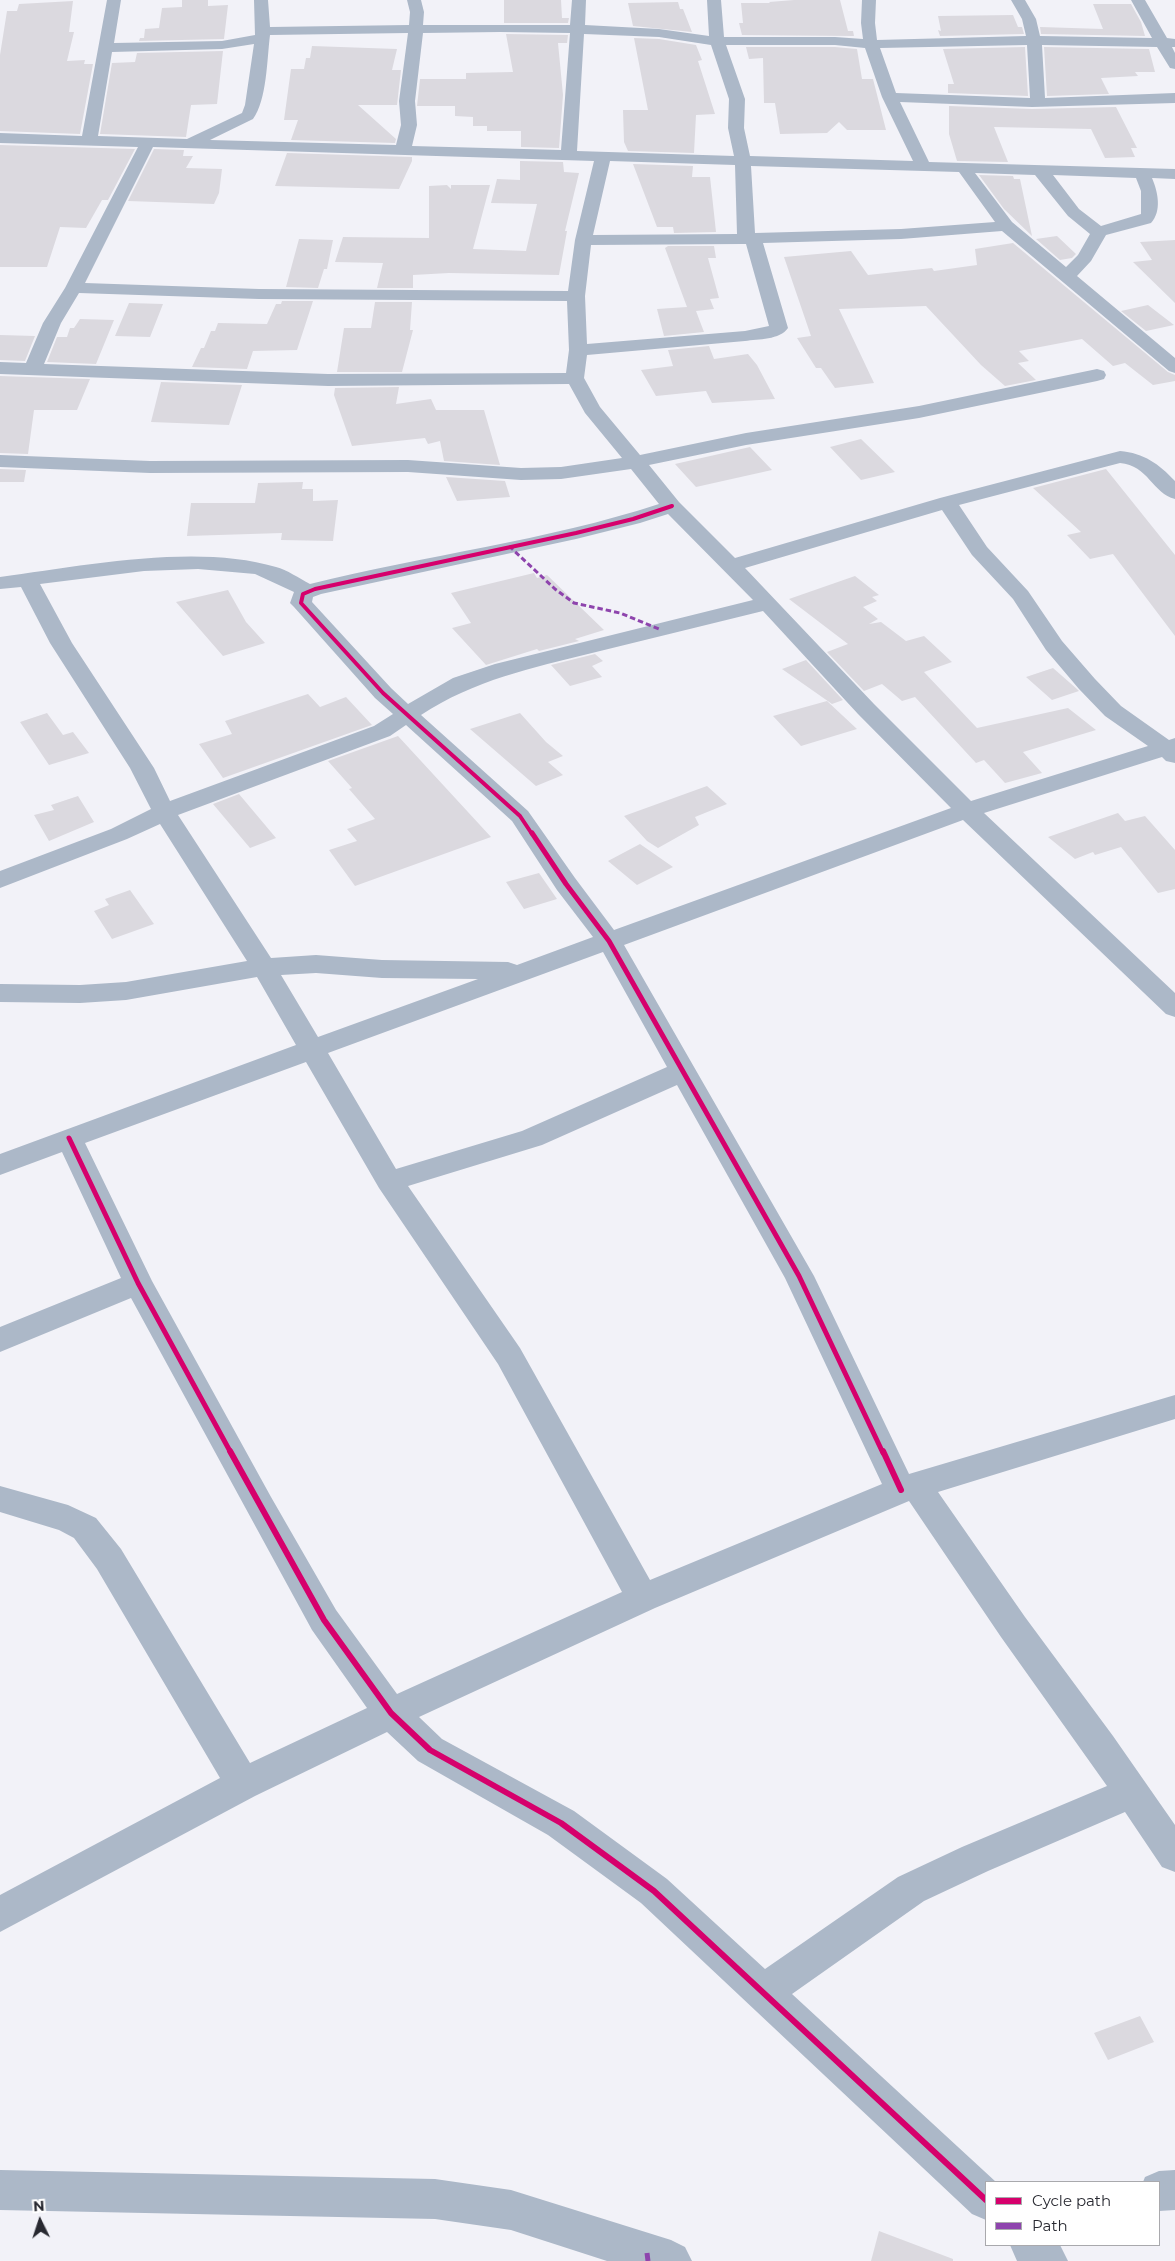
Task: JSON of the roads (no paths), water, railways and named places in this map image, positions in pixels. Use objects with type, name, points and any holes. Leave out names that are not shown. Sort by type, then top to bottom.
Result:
[{"type":"street","points":[[89,141],[114,0]]},
{"type":"street","points":[[188,145],[248,116],[253,105],[262,35],[261,0]]},
{"type":"street","points":[[403,151],[409,125],[407,101],[414,56],[414,29],[417,12],[414,0]]},
{"type":"street","points":[[569,154],[579,0]]},
{"type":"street","points":[[578,350],[745,336],[771,332],[778,328],[750,238],[743,160],[736,128],[738,99],[717,41],[714,0]]},
{"type":"street","points":[[869,0],[868,23],[871,44],[890,97],[923,166]]},
{"type":"street","points":[[1018,0],[1029,19],[1034,41],[1038,102]]},
{"type":"street","points":[[1138,0],[1168,43],[1175,65]]},
{"type":"street","points":[[105,48],[206,46],[262,35],[414,29],[576,29],[659,33],[717,41],[828,41],[871,44],[1108,40],[1168,43]]},
{"type":"street","points":[[890,97],[970,102],[1175,98]]},
{"type":"street","points":[[0,138],[1175,174]]},
{"type":"street","points":[[33,369],[52,323],[74,288],[147,144]]},
{"type":"street","points":[[602,156],[583,240],[576,296],[578,350],[576,378],[592,409],[672,506],[768,603],[866,709],[967,810],[1175,1008]]},
{"type":"street","points":[[963,167],[1006,226],[1175,367]]},
{"type":"street","points":[[1040,170],[1067,206],[1089,227],[1099,232],[1145,220],[1149,215],[1149,191],[1142,173]]},
{"type":"street","points":[[583,240],[885,236],[1006,226]]},
{"type":"street","points":[[1067,277],[1085,257],[1099,232]]},
{"type":"street","points":[[74,288],[259,294],[576,296]]},
{"type":"street","points":[[0,368],[328,380],[576,378]]},
{"type":"street","points":[[0,461],[150,466],[408,466],[521,474],[561,473],[636,462],[746,439],[964,404],[1096,375]]},
{"type":"street","points":[[731,566],[947,502],[1120,456],[1137,458],[1155,472],[1175,493]]},
{"type":"street","points":[[947,502],[979,551],[1021,595],[1054,645],[1087,684],[1114,711],[1172,750]]},
{"type":"street","points":[[672,506],[633,519],[576,533],[307,591],[301,598],[301,603],[383,693],[520,816],[566,884],[609,941],[799,1276],[909,1488],[1013,1626],[1175,1855]]},
{"type":"street","points":[[0,583],[144,564],[198,562],[256,568],[271,572],[307,591]]},
{"type":"street","points":[[27,580],[61,643],[142,768],[164,812],[264,967],[389,1181],[509,1356],[642,1598]]},
{"type":"street","points":[[0,880],[119,834],[164,812],[382,731],[433,697],[461,683],[503,669],[768,603]]},
{"type":"street","points":[[0,1165],[69,1138],[967,810],[1172,750]]},
{"type":"street","points":[[0,993],[80,994],[126,991],[264,967],[316,964],[382,969],[525,972]]},
{"type":"street","points":[[389,1181],[532,1138],[683,1071]]},
{"type":"street","points":[[69,1138],[138,1283],[324,1620],[391,1713],[430,1750],[561,1822],[654,1891],[984,2194]]},
{"type":"street","points":[[0,1340],[138,1283]]},
{"type":"street","points":[[0,1914],[243,1784],[391,1713],[642,1598],[909,1488],[1175,1407]]},
{"type":"street","points":[[0,1500],[68,1519],[85,1528],[119,1575],[243,1784]]},
{"type":"street","points":[[763,1992],[911,1889],[975,1859],[1132,1792]]},
{"type":"street","points":[[0,2190],[435,2198],[511,2210],[671,2261]]},
{"type":"street","points":[[1160,2191],[1175,2190]]},
{"type":"street","points":[[1031,2246],[1047,2261]]}]
